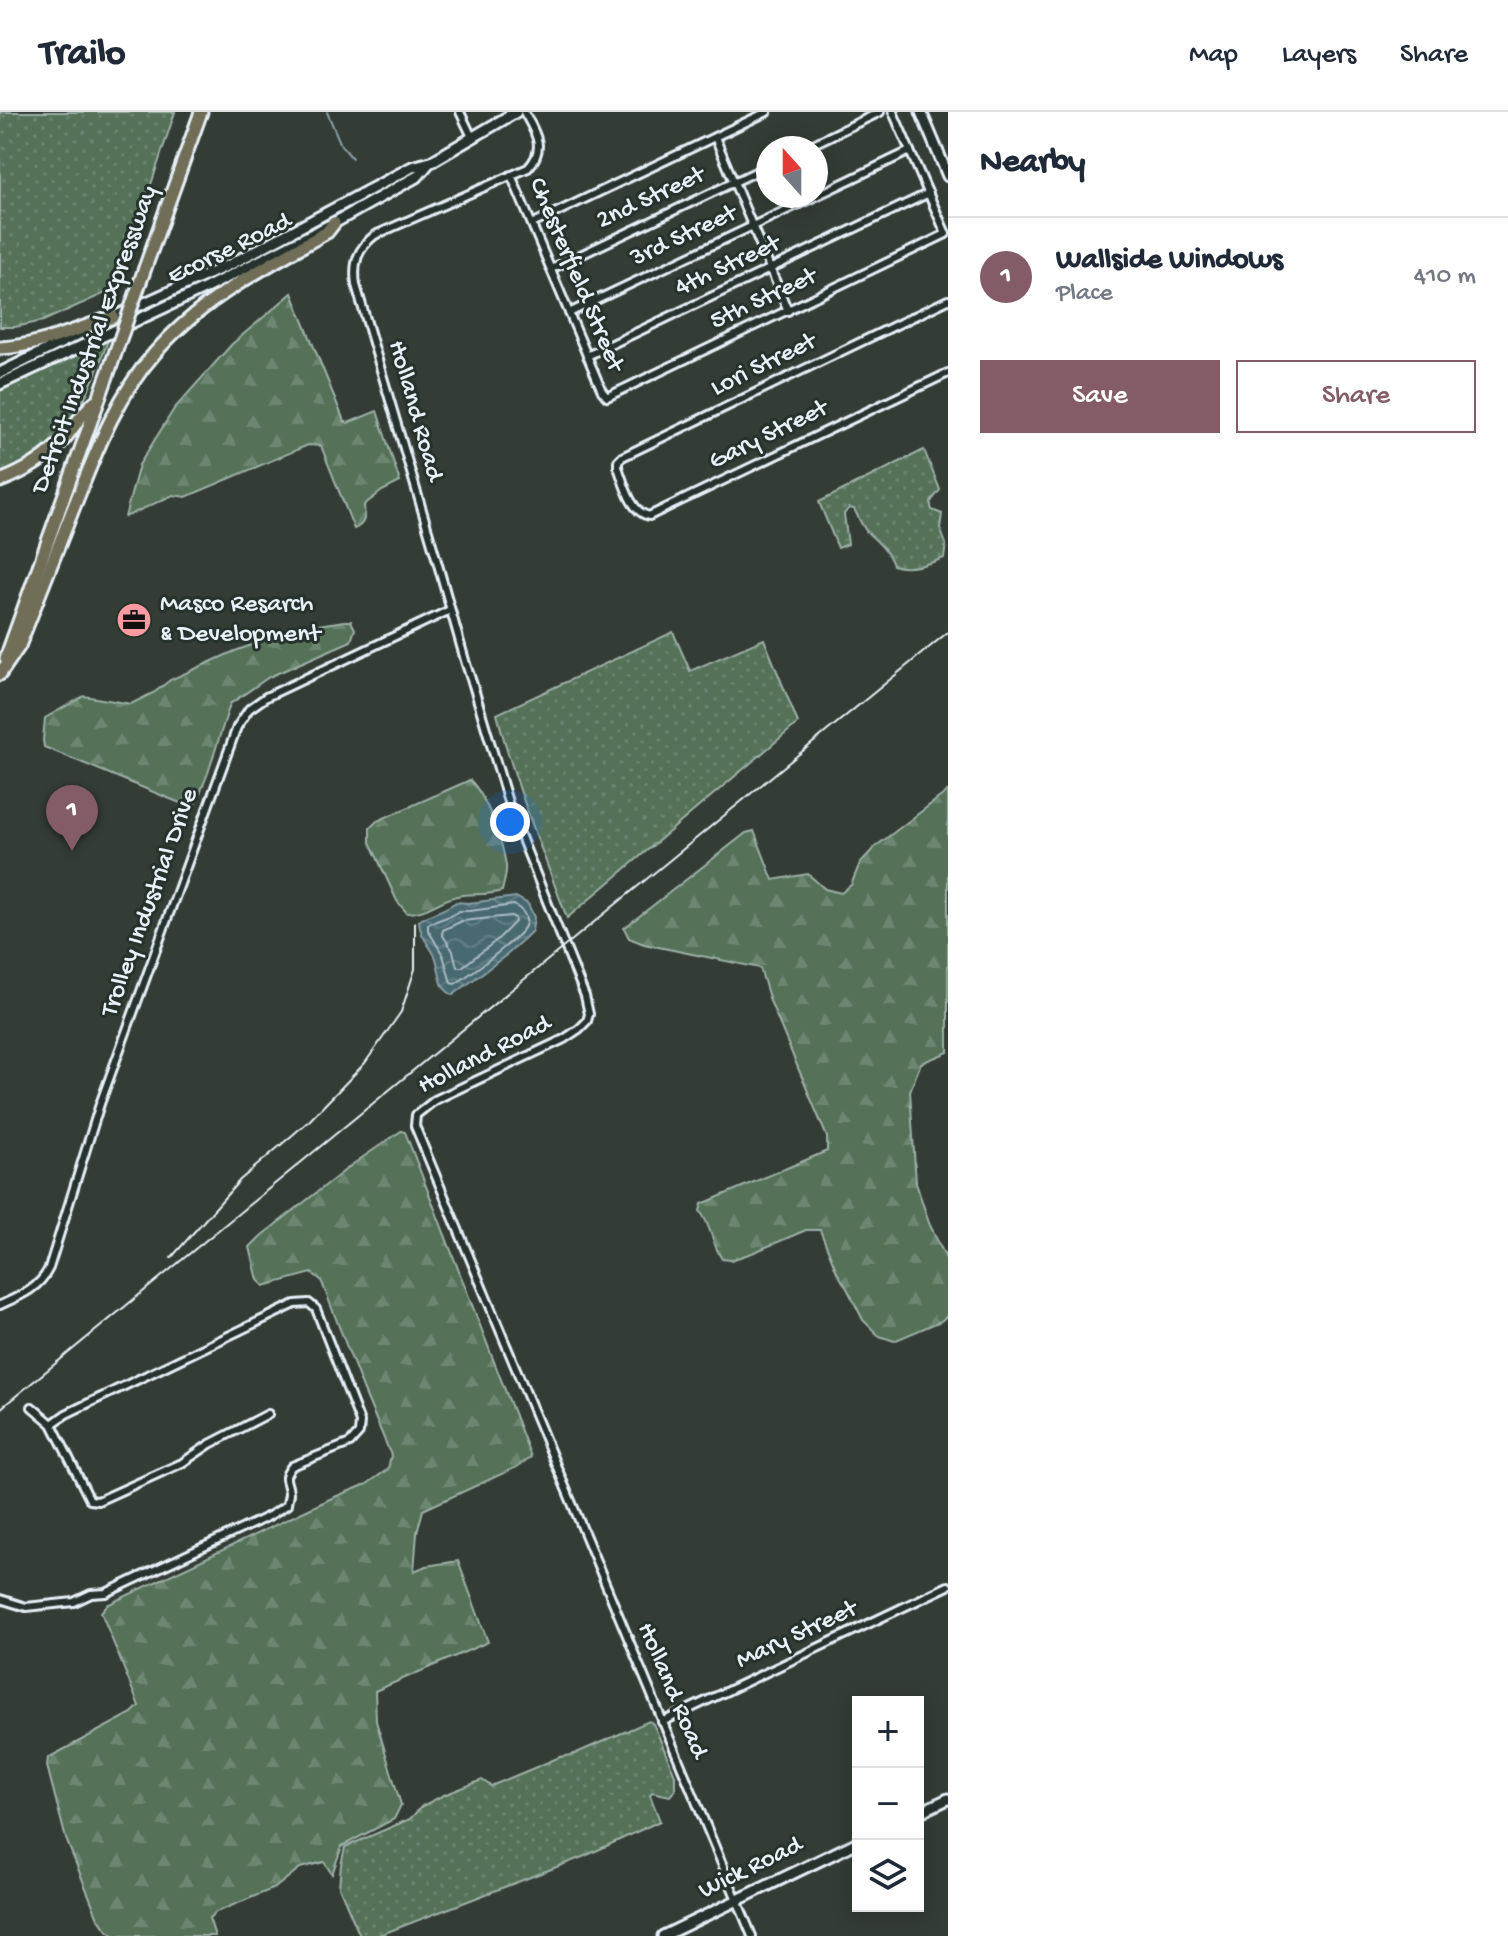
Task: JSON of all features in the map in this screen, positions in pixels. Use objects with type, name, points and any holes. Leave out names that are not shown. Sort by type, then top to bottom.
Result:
[{"type":"highway","name":"Detroit Industrial Expressway","points":[[0,674],[201,112]]},
{"type":"highway","points":[[0,674],[19,646],[107,425],[153,354],[222,293],[327,232],[334,223]]},
{"type":"highway","points":[[0,348],[47,341],[113,317]]},
{"type":"highway","points":[[0,481],[30,467],[50,453],[84,411],[98,399]]},
{"type":"main road","name":"Ecorse Road","points":[[0,373],[113,317],[231,264],[412,167],[429,163],[516,112]]},
{"type":"main road","points":[[921,112],[948,176]]},
{"type":"main road","name":"Ecorse Road","points":[[0,384],[206,288],[334,223],[418,176],[429,163]]},
{"type":"main road","points":[[924,1810],[948,1799]]},
{"type":"main road","name":"Wick Road","points":[[663,1936],[852,1845]]},
{"type":"street","points":[[460,112],[472,137]]},
{"type":"street","name":"Holland Road","points":[[524,112],[535,134],[538,150],[528,168],[375,235],[361,248],[354,266],[356,285],[511,812],[585,996],[589,1014],[587,1021],[564,1039],[435,1100],[416,1115],[415,1126],[752,1936]]},
{"type":"street","points":[[532,224],[767,112]]},
{"type":"street","points":[[828,137],[880,112]]},
{"type":"street","points":[[893,112],[929,193]]},
{"type":"street","points":[[715,137],[788,311]]},
{"type":"street","name":"3rd Street","points":[[828,190],[910,151]]},
{"type":"street","name":"2nd Street","points":[[551,269],[756,172]]},
{"type":"street","name":"Chesterfield Street","points":[[511,175],[602,391]]},
{"type":"street","name":"5th Street","points":[[602,391],[607,397],[946,234],[929,193]]},
{"type":"street","name":"4th Street","points":[[587,356],[929,193]]},
{"type":"street","name":"3rd Street","points":[[569,313],[790,208]]},
{"type":"street","name":"Lori Street","points":[[623,481],[617,464],[622,457],[948,300]]},
{"type":"street","name":"Gary Street","points":[[623,481],[637,510],[649,516],[948,373]]},
{"type":"street","name":"Trolley Industrial Drive","points":[[0,1305],[34,1288],[49,1268],[100,1104],[244,714],[266,697],[450,610]]},
{"type":"street","points":[[0,1599],[26,1607],[74,1602],[91,1594],[106,1593],[269,1516],[287,1505],[289,1493],[284,1480],[292,1466],[350,1443],[359,1433],[360,1422],[316,1309],[309,1303],[295,1304],[66,1414],[52,1424]]},
{"type":"street","points":[[32,1407],[52,1424],[90,1500],[98,1501],[182,1463],[210,1444],[268,1414]]},
{"type":"street","name":"Mary Street","points":[[662,1722],[948,1586]]},
{"type":"green space","points":[[0,112],[175,112],[122,272],[110,291],[43,321],[15,327],[0,327]]},
{"type":"green space","points":[[292,293],[344,421],[348,423],[377,411],[400,482],[364,505],[364,520],[354,529],[321,446],[308,445],[186,497],[173,495],[125,517],[139,465],[174,409],[232,344]]},
{"type":"green space","points":[[110,335],[83,401],[59,436],[24,464],[0,476],[0,388]]},
{"type":"green space","points":[[924,450],[940,490],[931,501],[931,507],[942,514],[940,528],[946,544],[944,558],[912,567],[893,565],[886,551],[864,528],[854,509],[849,508],[844,514],[848,544],[838,548],[819,502]]},
{"type":"green space","points":[[351,621],[355,629],[351,641],[269,677],[230,704],[208,773],[193,807],[44,747],[45,718],[84,696],[131,704],[170,680],[235,651],[299,628]]},
{"type":"green space","points":[[673,632],[690,671],[764,639],[798,723],[567,918],[520,791],[497,714]]},
{"type":"green space","points":[[470,780],[488,808],[501,844],[506,868],[502,891],[457,896],[407,913],[397,901],[370,842],[370,828],[377,821]]},
{"type":"green space","points":[[948,791],[948,1052],[921,1063],[910,1091],[916,1183],[929,1223],[948,1263],[948,1315],[894,1341],[879,1336],[863,1320],[837,1272],[820,1230],[806,1230],[752,1253],[731,1260],[722,1259],[700,1211],[702,1204],[827,1151],[827,1137],[770,1001],[760,968],[644,944],[629,938],[624,928],[746,833],[754,831],[773,880],[808,874],[825,889],[841,893],[851,885],[860,863],[875,847]]},
{"type":"green space","points":[[401,1131],[405,1132],[531,1457],[517,1467],[423,1510],[417,1533],[414,1571],[458,1561],[488,1642],[375,1691],[376,1721],[401,1805],[394,1819],[342,1846],[332,1874],[324,1862],[300,1868],[275,1888],[216,1912],[209,1918],[215,1936],[115,1936],[98,1918],[66,1839],[47,1766],[48,1758],[132,1713],[139,1706],[101,1612],[107,1605],[367,1484],[388,1469],[391,1455],[321,1280],[312,1273],[264,1286],[258,1280],[250,1247],[353,1164]]},
{"type":"green space","points":[[649,1721],[653,1723],[675,1775],[675,1790],[670,1796],[652,1792],[650,1795],[660,1821],[585,1856],[377,1936],[360,1936],[339,1887],[345,1847],[410,1819],[422,1806],[444,1795],[482,1780],[491,1786]]},
{"type":"water","points":[[516,897],[528,904],[534,917],[532,931],[509,953],[453,995],[448,992],[419,921],[456,902]]},
{"type":"waterway","points":[[327,112],[341,145],[352,158]]},
{"type":"railway","points":[[0,1409],[948,632]]},
{"type":"railway","points":[[171,1258],[240,1180],[310,1120],[365,1063],[401,1012],[415,969],[415,922]]},
{"type":"place","name":"Masco Resarch & Development","points":[[134,620]]},
{"type":"place","name":"Wallside Windows","points":[[72,851]]}]
